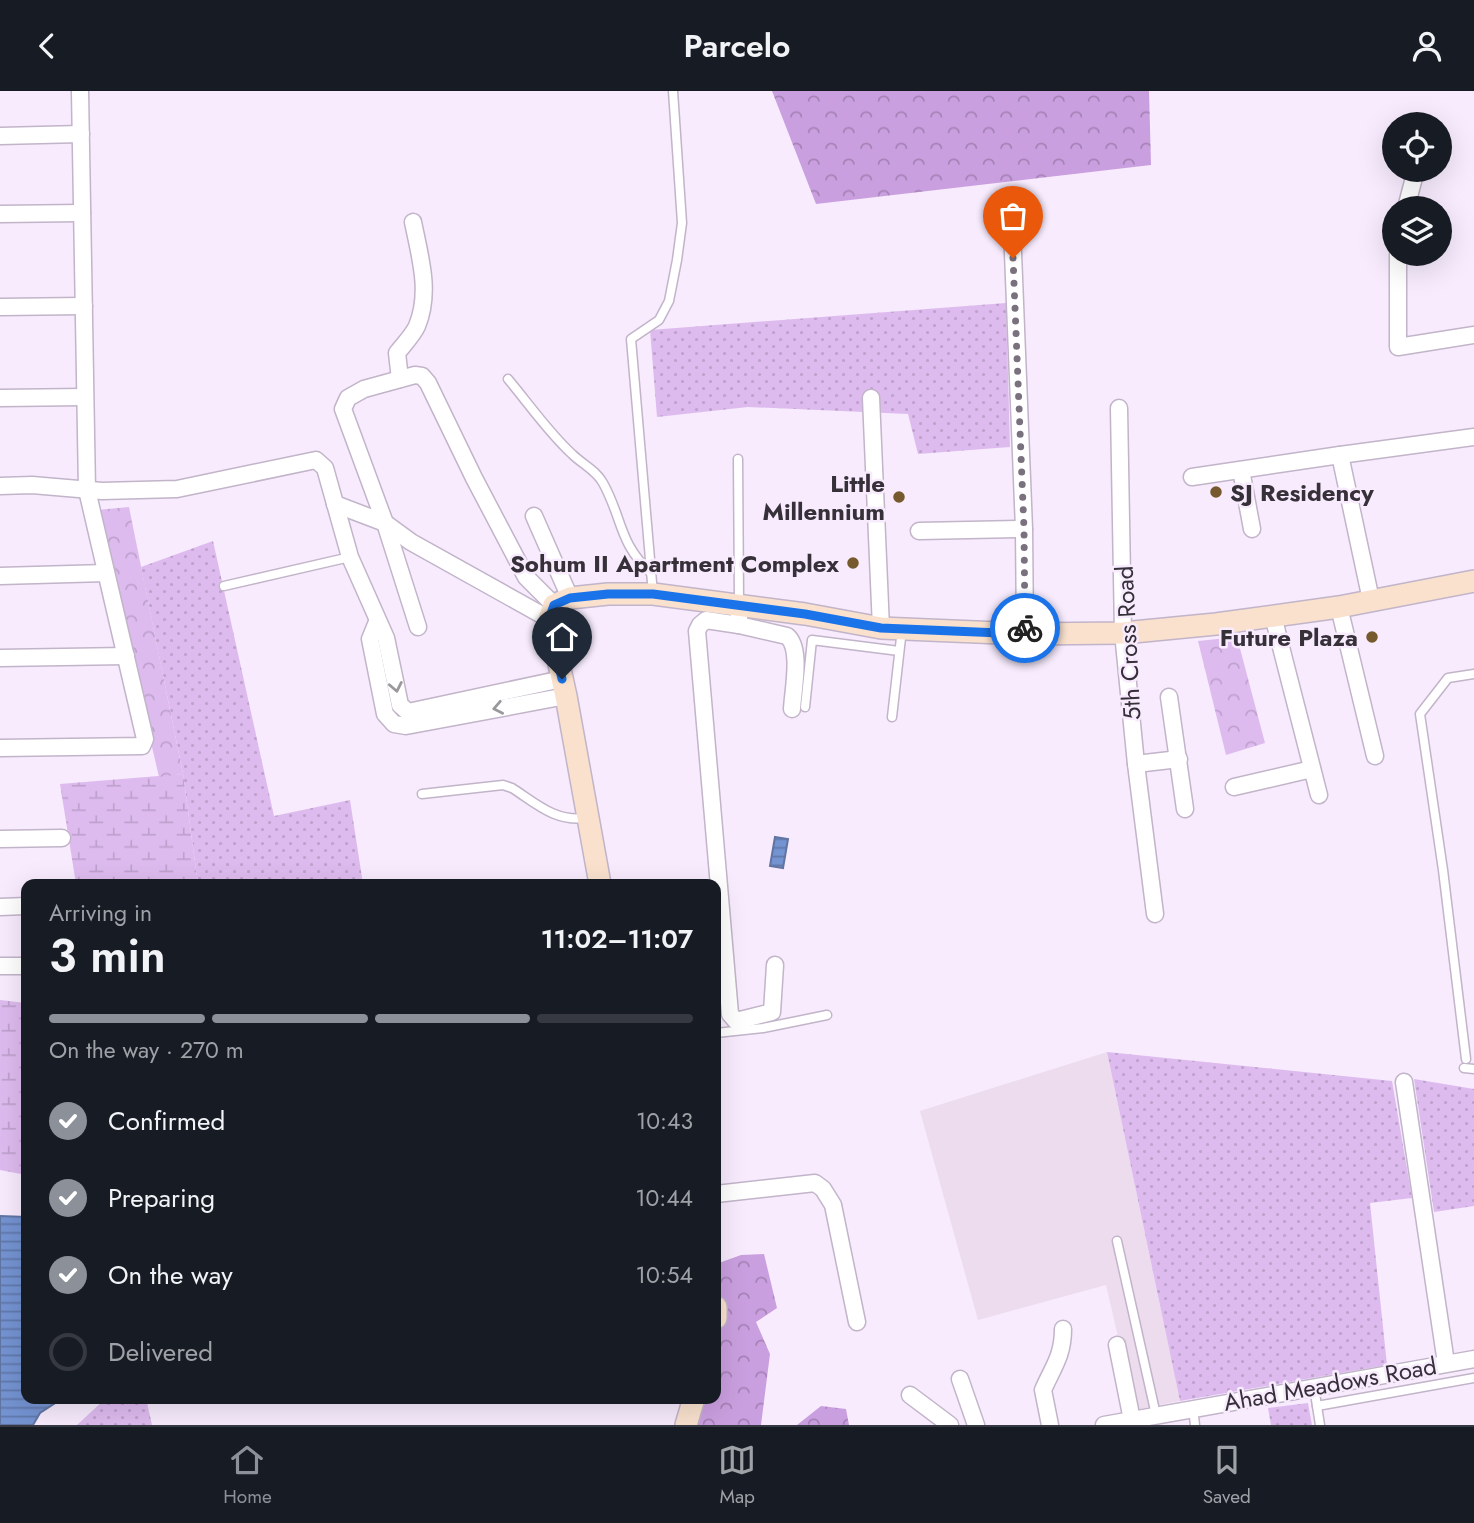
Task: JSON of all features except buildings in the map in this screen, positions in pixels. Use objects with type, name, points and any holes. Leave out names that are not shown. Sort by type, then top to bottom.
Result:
[{"type":"street","points":[[0,748],[142,746],[145,739],[87,490],[80,91]]},
{"type":"street","points":[[0,136],[80,134]]},
{"type":"street","points":[[1011,203],[1024,529],[1025,634]]},
{"type":"street","points":[[0,215],[82,213]]},
{"type":"street","points":[[400,379],[397,353],[416,328],[424,302],[423,272],[413,222]]},
{"type":"street","points":[[1398,266],[1398,347],[1474,335]]},
{"type":"street","points":[[0,307],[84,306]]},
{"type":"street","points":[[418,627],[385,523],[343,409],[348,398],[364,390],[415,375],[422,376],[428,383],[526,577],[558,607]]},
{"type":"street","points":[[0,398],[85,397]]},
{"type":"street","points":[[871,398],[891,629]]},
{"type":"street","name":"5th Cross Road","points":[[1119,408],[1123,633],[1136,764],[1156,914]]},
{"type":"street","points":[[1192,477],[1474,437]]},
{"type":"street","points":[[1340,456],[1371,600]]},
{"type":"street","points":[[0,486],[32,485],[87,490],[177,489],[316,460],[325,468],[350,557],[386,638],[400,705],[408,712],[564,687]]},
{"type":"street","points":[[1241,470],[1252,529]]},
{"type":"street","points":[[335,504],[385,523],[411,542],[558,607],[652,584],[739,615],[787,636],[792,640],[796,655],[798,708]]},
{"type":"street","points":[[534,516],[558,607],[564,687],[599,879]]},
{"type":"street","points":[[919,531],[1024,529]]},
{"type":"street","points":[[0,576],[106,573]]},
{"type":"street","points":[[718,879],[697,631],[706,620],[739,615],[891,629],[1025,634],[1123,633],[1339,607],[1474,580]]},
{"type":"street","points":[[1339,607],[1375,756]]},
{"type":"street","points":[[1273,616],[1319,795]]},
{"type":"street","points":[[0,658],[126,656]]},
{"type":"street","points":[[1169,697],[1185,809]]},
{"type":"street","points":[[1136,764],[1179,759]]},
{"type":"street","points":[[1234,787],[1312,769]]},
{"type":"street","points":[[0,839],[62,838]]},
{"type":"street","points":[[0,907],[21,906]]},
{"type":"street","points":[[721,910],[732,1019],[736,1021],[772,1012],[775,965]]},
{"type":"street","points":[[0,965],[21,965]]},
{"type":"street","points":[[1404,1082],[1446,1363]]},
{"type":"street","points":[[721,1193],[814,1183],[823,1189],[833,1205],[857,1322]]},
{"type":"street","points":[[1050,1425],[1043,1390],[1056,1367],[1063,1346],[1063,1329]]},
{"type":"street","points":[[1117,1345],[1132,1420]]},
{"type":"street","name":"Ahad Meadows Road","points":[[1104,1425],[1164,1418],[1193,1408],[1474,1359]]},
{"type":"street","points":[[960,1379],[976,1425]]},
{"type":"street","points":[[910,1395],[950,1425]]},
{"type":"street","points":[[686,1425],[692,1404]]},
{"type":"lane","points":[[652,584],[631,339],[659,320],[669,301],[677,260],[682,223],[673,91]]},
{"type":"lane","points":[[508,379],[572,454],[603,483],[625,540],[652,584]]},
{"type":"lane","points":[[738,459],[739,615]]},
{"type":"lane","points":[[224,586],[350,557]]},
{"type":"lane","points":[[891,629],[900,651],[892,717]]},
{"type":"lane","points":[[798,708],[812,640],[900,651]]},
{"type":"lane","points":[[1474,674],[1448,678],[1420,714],[1444,870],[1465,1063],[1474,1069]]},
{"type":"lane","points":[[422,795],[503,785],[557,817],[572,820],[586,818]]},
{"type":"lane","points":[[721,1032],[763,1028],[827,1015]]},
{"type":"lane","points":[[1117,1241],[1164,1418]]},
{"type":"lane","points":[[1317,1406],[1474,1378]]},
{"type":"lane","points":[[1314,1387],[1320,1425]]},
{"type":"lane","points":[[1193,1408],[1195,1425]]},
{"type":"shaded area","points":[[1107,1052],[1180,1401],[1135,1410],[1106,1285],[978,1320],[920,1111]]},
{"type":"green space","points":[[772,91],[1149,91],[1151,165],[816,204]]},
{"type":"green space","points":[[1006,303],[1010,447],[918,454],[908,414],[748,407],[657,417],[650,330]]},
{"type":"green space","points":[[129,507],[183,774],[159,777],[97,510]]},
{"type":"green space","points":[[213,541],[274,816],[350,800],[362,879],[197,879],[183,774],[141,567]]},
{"type":"green space","points":[[1237,637],[1265,743],[1226,755],[1198,641]]},
{"type":"green space","points":[[183,774],[197,879],[75,879],[60,784]]},
{"type":"green space","points":[[0,1000],[21,1002],[21,1174],[0,1170]]},
{"type":"green space","points":[[1107,1052],[1392,1081],[1412,1198],[1370,1203],[1387,1365],[1180,1401]]},
{"type":"green space","points":[[1414,1079],[1474,1089],[1474,1206],[1434,1212]]},
{"type":"green space","points":[[764,1254],[777,1308],[756,1322],[770,1354],[761,1425],[678,1425],[684,1404],[721,1404],[721,1262],[741,1255]]},
{"type":"green space","points":[[1308,1403],[1312,1425],[1271,1425],[1268,1408]]},
{"type":"green space","points":[[100,1404],[147,1404],[152,1425],[77,1425]]},
{"type":"green space","points":[[821,1406],[846,1409],[849,1425],[797,1425]]},
{"type":"water","points":[[775,837],[788,839],[783,868],[770,866]]},
{"type":"water","points":[[0,1216],[21,1217],[21,1404],[54,1404],[40,1413],[33,1425],[0,1425]]},
{"type":"way so far","points":[[1013,258],[1024,529],[1025,628]]},
{"type":"place","name":"SJ Residency","points":[[1216,492]]},
{"type":"place","name":"Little Millennium","points":[[899,497]]},
{"type":"place","name":"Sohum II Apartment Complex","points":[[853,563]]},
{"type":"place","name":"Future Plaza","points":[[1372,637]]},
{"type":"route","points":[[562,679],[549,619],[554,605],[570,598],[608,594],[653,594],[805,614],[881,628],[1025,634],[1025,628]]}]
